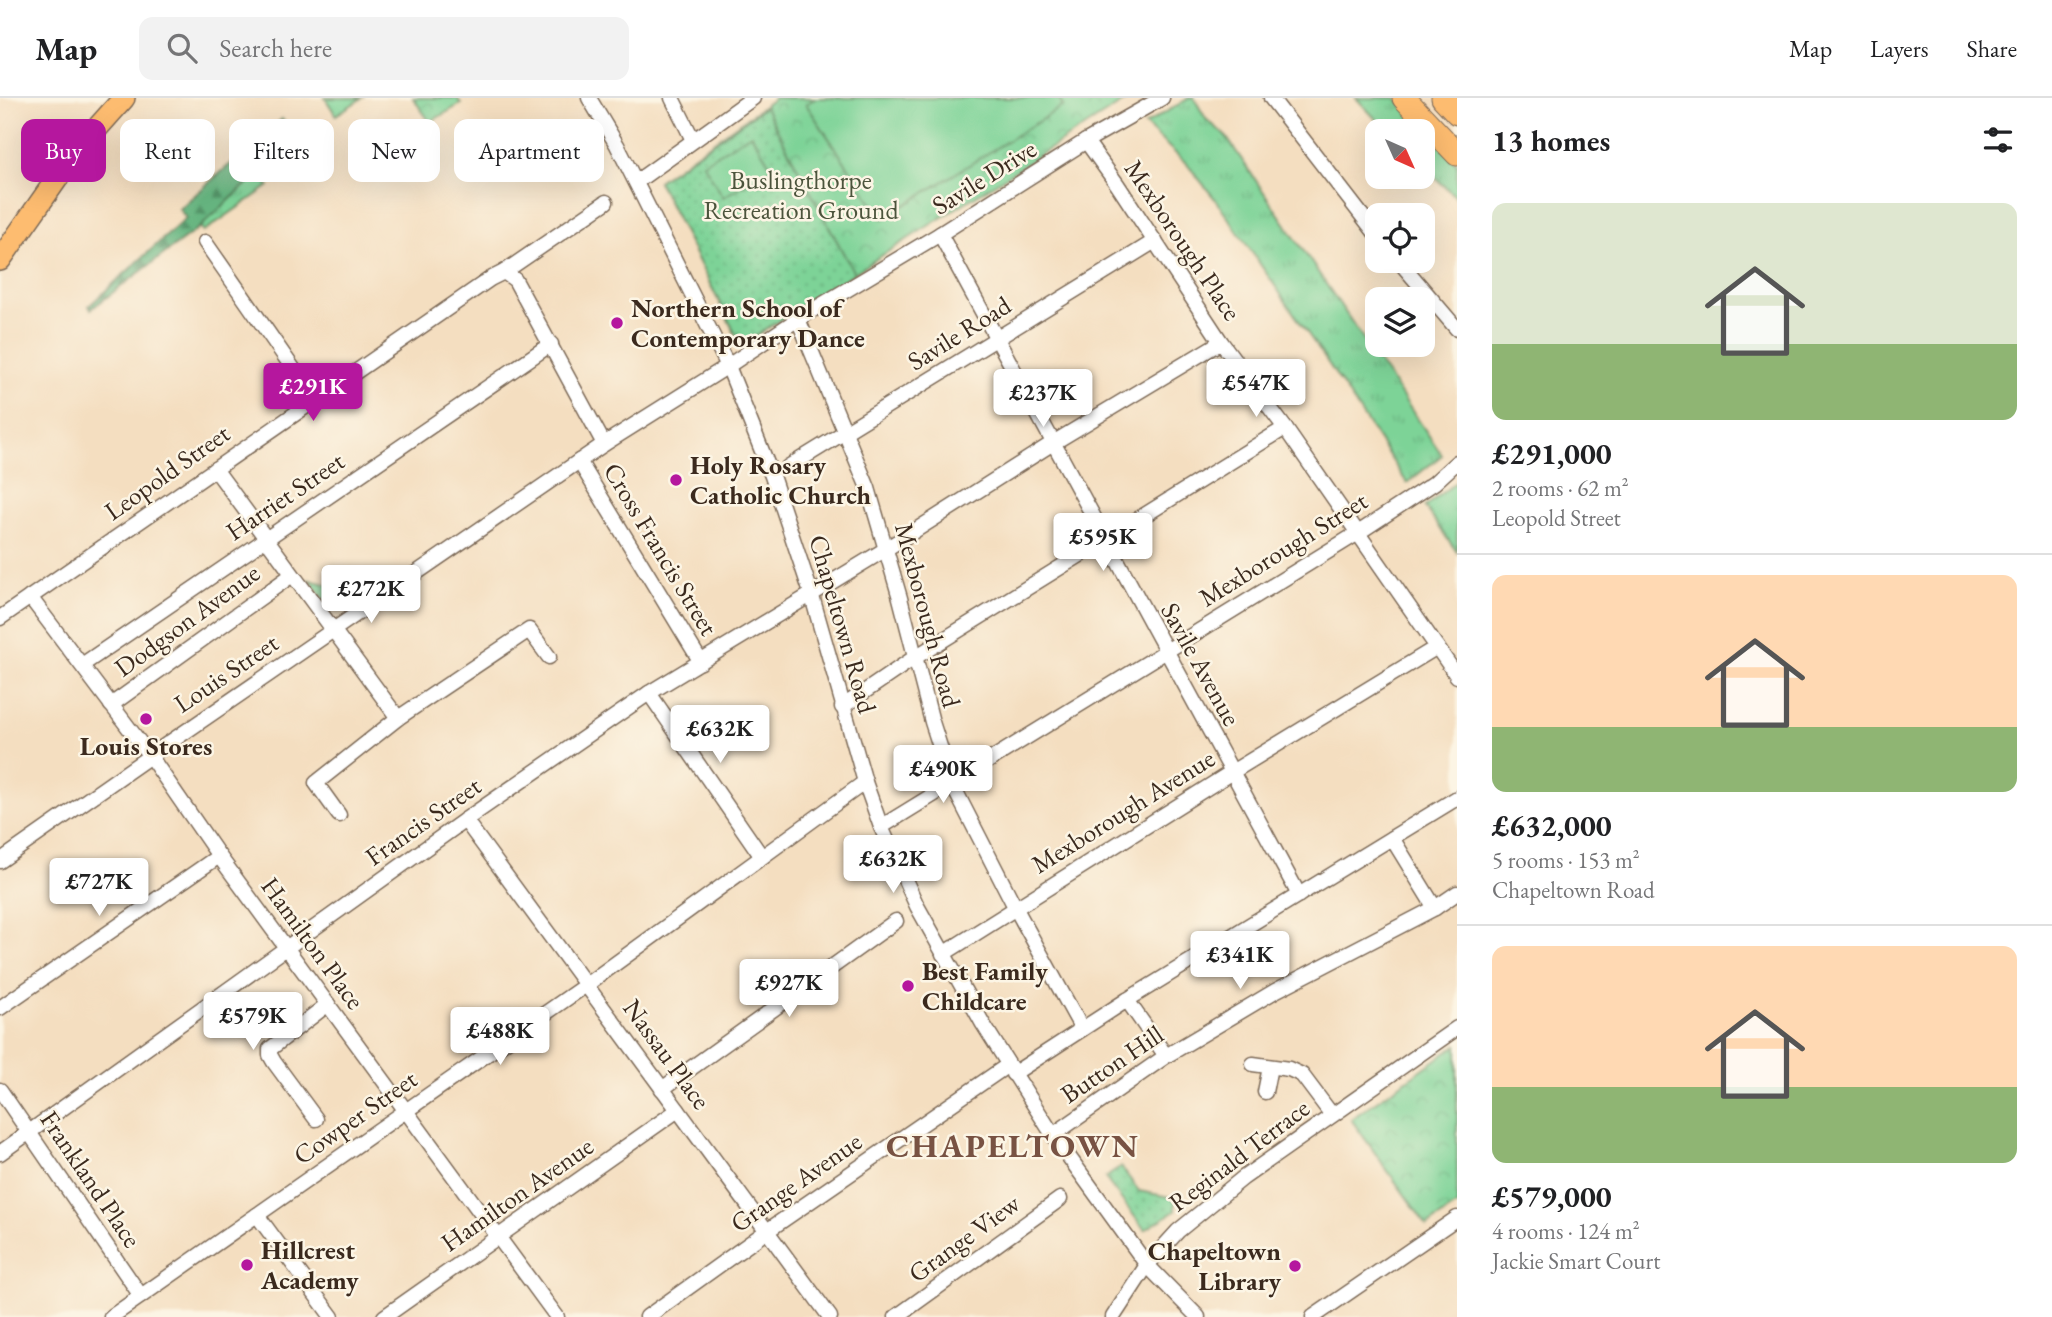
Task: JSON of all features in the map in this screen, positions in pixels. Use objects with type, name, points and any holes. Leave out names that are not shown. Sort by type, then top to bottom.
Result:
[{"type":"highway","points":[[1405,98],[1457,154]]},
{"type":"highway","points":[[1443,98],[1457,113]]},
{"type":"main road","points":[[0,260],[75,153],[124,98]]},
{"type":"street","name":"Chapeltown Road","points":[[589,98],[636,182],[781,471],[811,593],[865,782],[881,827],[917,906],[1010,1069],[1053,1135],[1147,1265],[1198,1317]]},
{"type":"street","points":[[672,98],[693,140]]},
{"type":"street","points":[[636,182],[752,98]]},
{"type":"street","name":"Savile Drive","points":[[728,366],[798,319],[940,234],[1086,141],[1162,98]]},
{"type":"street","points":[[1271,98],[1365,219]]},
{"type":"street","name":"Mexborough Place","points":[[1086,141],[1221,342],[1457,676]]},
{"type":"street","name":"Leopold Street","points":[[0,618],[490,279],[606,202]]},
{"type":"street","name":"Savile Avenue","points":[[940,234],[1299,895]]},
{"type":"street","name":"Savile Road","points":[[781,471],[1155,241]]},
{"type":"street","points":[[205,242],[315,400]]},
{"type":"street","points":[[504,272],[515,280],[604,444]]},
{"type":"street","points":[[1409,273],[1457,329]]},
{"type":"street","name":"Mexborough Road","points":[[798,319],[868,488],[952,785],[1082,1029]]},
{"type":"street","name":"Francis Street","points":[[0,1153],[465,820],[649,693],[1221,342]]},
{"type":"street","name":"Harriet Street","points":[[82,665],[551,344]]},
{"type":"street","name":"Louis Street","points":[[0,861],[604,444],[728,366]]},
{"type":"street","points":[[842,707],[914,657],[1284,428]]},
{"type":"street","name":"Cross Francis Street","points":[[579,461],[701,662]]},
{"type":"street","name":"Mexborough Street","points":[[881,827],[1358,533],[1434,483],[1457,462]]},
{"type":"street","points":[[215,469],[398,718]]},
{"type":"street","name":"Dodgson Avenue","points":[[111,705],[292,575]]},
{"type":"street","name":"Hamilton Place","points":[[30,597],[150,756],[219,856],[556,1317]]},
{"type":"street","points":[[339,815],[316,783],[398,718],[529,629],[549,657]]},
{"type":"street","name":"Mexborough Avenue","points":[[943,954],[1437,647]]},
{"type":"street","points":[[649,693],[762,856]]},
{"type":"street","name":"Cowper Street","points":[[111,1317],[586,985],[865,782]]},
{"type":"street","name":"Grange Avenue","points":[[647,1317],[767,1231],[1010,1069],[1082,1029],[1457,797]]},
{"type":"street","name":"Nassau Place","points":[[465,820],[830,1317]]},
{"type":"street","points":[[1392,838],[1435,908]]},
{"type":"street","points":[[0,1008],[219,856]]},
{"type":"street","name":"Button Hill","points":[[1053,1135],[1166,1055],[1275,991],[1435,908],[1457,892]]},
{"type":"street","points":[[662,1089],[896,921]]},
{"type":"street","points":[[1127,1000],[1166,1055]]},
{"type":"street","points":[[316,1119],[274,1062],[270,1049],[328,1004]]},
{"type":"street","name":"Reginald Terrace","points":[[1113,1317],[1147,1265],[1186,1224],[1243,1178],[1457,1028]]},
{"type":"street","name":"Reginald Terrace","points":[[1253,1064],[1289,1069],[1303,1075],[1332,1115]]},
{"type":"street","name":"Reginald Terrace","points":[[1265,1092],[1270,1067]]},
{"type":"street","name":"Frankland Place","points":[[0,1090],[141,1296]]},
{"type":"street","name":"Hamilton Avenue","points":[[384,1317],[678,1110]]},
{"type":"street","name":"Grange View","points":[[896,1317],[1060,1199]]},
{"type":"street","points":[[257,1215],[332,1317]]},
{"type":"street","points":[[1313,1317],[1457,1218]]},
{"type":"green space","points":[[325,98],[362,98],[336,115]]},
{"type":"green space","points":[[413,98],[457,98],[461,104],[435,119],[428,119]]},
{"type":"green space","name":"Buslingthorpe Recreation Ground","points":[[775,98],[1123,98],[1125,101],[741,345],[658,181]]},
{"type":"green space","points":[[816,98],[1058,98],[1063,106],[883,219],[806,104]]},
{"type":"green space","points":[[1189,98],[1194,98],[1206,119],[1225,135],[1365,341],[1365,357],[1376,357],[1442,455],[1407,483],[1216,200],[1187,164],[1145,125]]},
{"type":"green space","points":[[1356,98],[1396,98],[1415,119],[1376,119]]},
{"type":"green space","points":[[765,107],[854,273],[741,345],[658,181]]},
{"type":"green space","points":[[751,134],[772,168],[723,197],[703,163]]},
{"type":"green space","points":[[1435,140],[1457,164],[1457,198],[1435,177]]},
{"type":"green space","points":[[229,165],[229,182],[249,182],[200,227],[91,309],[89,306],[186,218],[179,209],[210,182],[215,182],[215,178]]},
{"type":"green space","points":[[249,182],[266,182],[269,186],[203,232],[200,227]]},
{"type":"green space","points":[[1457,481],[1457,552],[1425,507]]},
{"type":"green space","points":[[310,580],[357,592],[340,603],[330,604]]},
{"type":"green space","points":[[1457,1045],[1457,1205],[1427,1226],[1351,1119]]},
{"type":"green space","points":[[1121,1167],[1139,1191],[1175,1198],[1175,1211],[1145,1230],[1105,1178]]},
{"type":"place","name":"Northern School of Contemporary Dance","points":[[617,323]]},
{"type":"place","name":"Holy Rosary Catholic Church","points":[[676,480]]},
{"type":"place","name":"Louis Stores","points":[[146,719]]},
{"type":"place","name":"Best Family Childcare","points":[[908,986]]},
{"type":"place","name":"Hillcrest Academy","points":[[247,1265]]},
{"type":"place","name":"Chapeltown Library","points":[[1295,1266]]},
{"type":"district","name":"CHAPELTOWN","points":[[1013,1145]]}]
